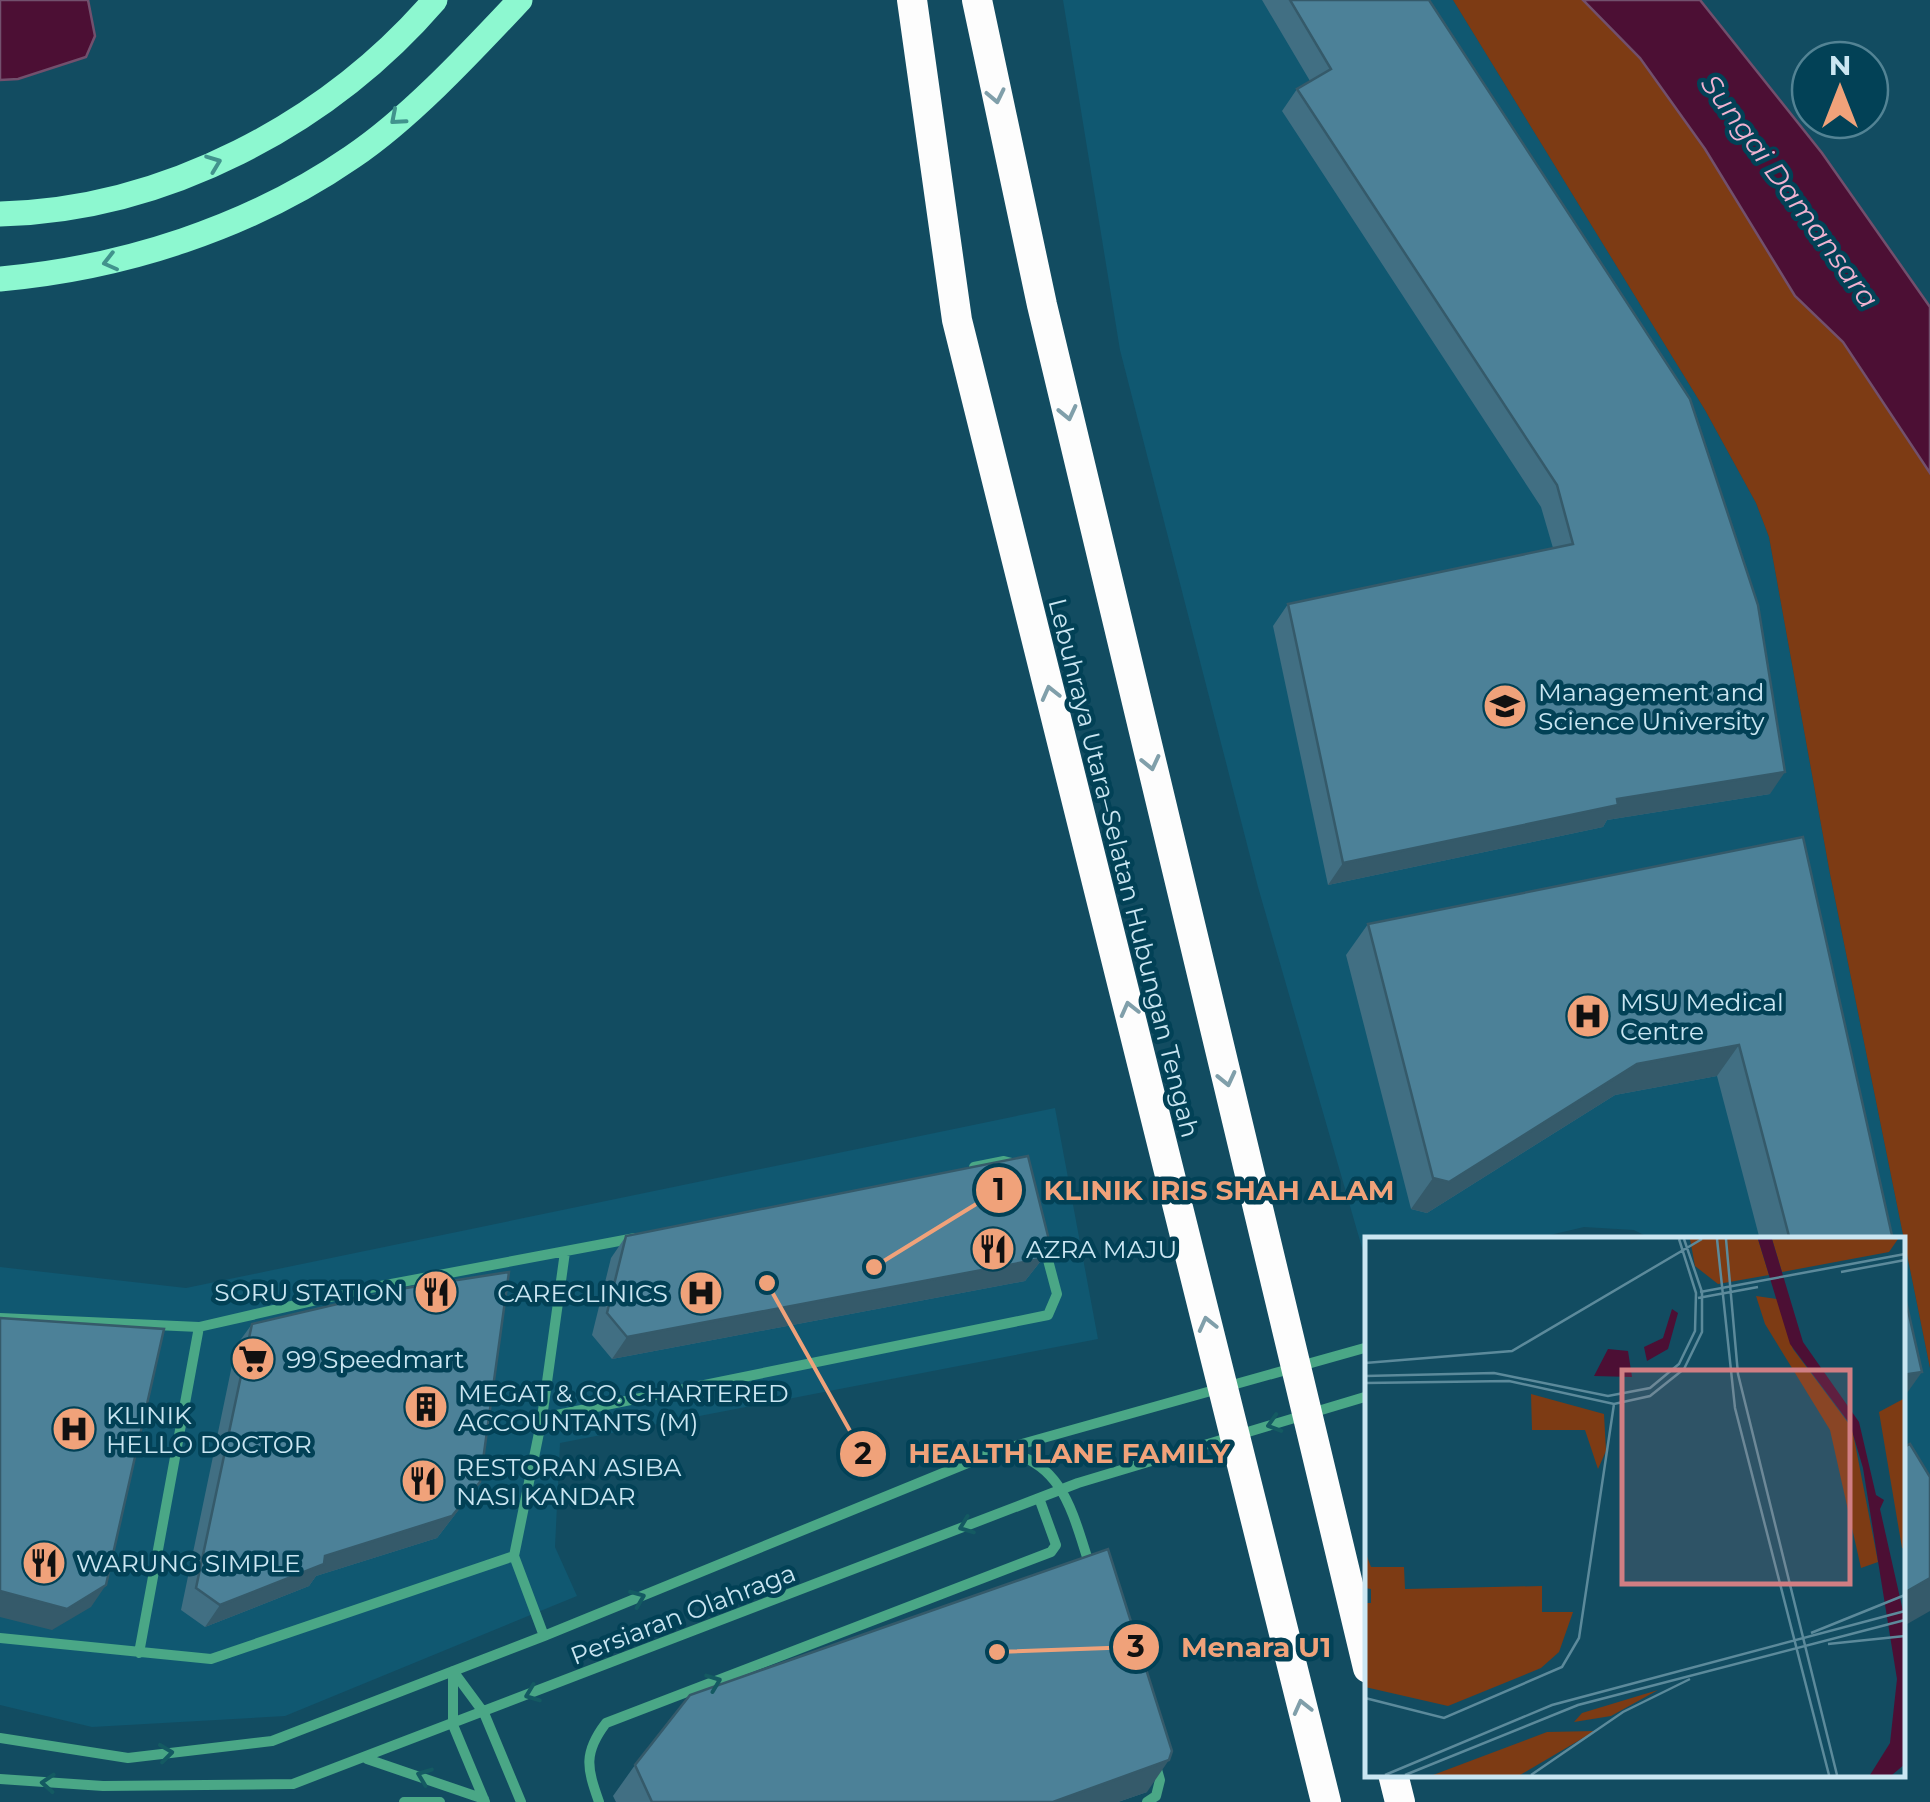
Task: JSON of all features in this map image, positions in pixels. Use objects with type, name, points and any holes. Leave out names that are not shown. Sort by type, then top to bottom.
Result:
[{"type":"highway","name":"Lebuhraya Utara–Selatan Hubungan Tengah","points":[[912,0],[957,320],[1326,1802]]},
{"type":"highway","name":"Lebuhraya Utara–Selatan Hubungan Tengah","points":[[977,0],[1051,343],[1365,1655]]},
{"type":"highway","points":[[1394,1777],[1400,1802]]},
{"type":"main road","points":[[0,233],[54,213],[164,182],[240,153],[332,98],[434,0]]},
{"type":"main road","points":[[0,297],[242,219],[353,157],[470,53],[520,0]]},
{"type":"main road","points":[[0,214],[54,213]]},
{"type":"main road","points":[[0,279],[62,274]]},
{"type":"street","points":[[966,1169],[1004,1161],[1025,1172]]},
{"type":"street","points":[[542,1418],[1048,1316],[1057,1294],[1038,1224]]},
{"type":"street","points":[[0,1318],[199,1327],[370,1288],[642,1236]]},
{"type":"street","points":[[544,1636],[514,1556],[542,1418],[565,1252]]},
{"type":"street","points":[[139,1653],[199,1327]]},
{"type":"street","name":"Persiaran Olahraga","points":[[0,1738],[128,1758],[272,1741],[544,1636],[997,1452],[1365,1348]]},
{"type":"street","name":"Persiaran Olahraga","points":[[0,1780],[103,1786],[293,1784],[1039,1498],[1365,1397]]},
{"type":"street","points":[[997,1452],[1032,1460],[1065,1489],[1097,1588]]},
{"type":"street","points":[[599,1802],[586,1764],[592,1742],[606,1722],[1051,1552],[1056,1545],[1039,1498]]},
{"type":"street","points":[[0,1638],[210,1658],[514,1556]]},
{"type":"street","points":[[453,1671],[484,1713],[520,1802]]},
{"type":"street","points":[[453,1671],[453,1725],[484,1801]]},
{"type":"street","points":[[1147,1802],[1156,1796],[1160,1780],[1150,1748]]},
{"type":"street","points":[[363,1758],[390,1763],[484,1801]]},
{"type":"street","points":[[404,1802],[440,1802]]},
{"type":"shaded area","name":"Management and Science University","points":[[1063,0],[1453,0],[1705,410],[1756,503],[1769,537],[1830,874],[1903,1237],[1648,1237],[1634,1230],[1584,1227],[1542,1237],[1365,1237],[1365,1258],[1258,887],[1120,350]]},
{"type":"shaded area","points":[[1453,0],[1583,0],[1640,58],[1705,149],[1795,296],[1843,342],[1930,473],[1930,1368],[1830,874],[1769,537],[1756,503],[1705,410]]},
{"type":"shaded area","points":[[1055,1108],[1098,1339],[560,1443],[555,1547],[577,1596],[285,1716],[92,1727],[0,1705],[0,1267],[186,1288]]},
{"type":"shaded area","name":"Management and Science University","points":[[1905,1244],[1930,1368],[1930,1514],[1905,1506]]},
{"type":"water","points":[[0,0],[88,0],[95,36],[86,57],[18,79],[0,80]]},
{"type":"water","name":"Sungai Damansara","points":[[1583,0],[1700,0],[1790,113],[1790,140],[1812,140],[1930,307],[1930,473],[1843,342],[1795,296],[1705,149],[1640,58]]},
{"type":"building","points":[[1290,0],[1429,0],[1690,399],[1758,605],[1785,772],[1617,799],[1618,805],[1343,863],[1288,604],[1573,544],[1557,485],[1297,89],[1331,69]]},
{"type":"building","name":"MSU Medical Centre","points":[[1803,837],[1892,1237],[1789,1237],[1739,1045],[1637,1064],[1449,1182],[1433,1178],[1368,924]]},
{"type":"building","points":[[1028,1156],[1051,1248],[1040,1259],[627,1337],[607,1313],[626,1236]]},
{"type":"building","points":[[509,1272],[480,1482],[452,1516],[325,1556],[324,1564],[220,1605],[196,1588],[252,1324],[406,1288]]},
{"type":"building","points":[[1905,1297],[1922,1372],[1905,1375]]},
{"type":"building","points":[[0,1318],[164,1329],[106,1585],[67,1609],[0,1591]]},
{"type":"building","points":[[1910,1444],[1930,1477],[1930,1578],[1905,1592],[1905,1446]]},
{"type":"building","points":[[1108,1549],[1172,1751],[1169,1760],[1053,1802],[652,1802],[635,1765],[690,1695]]},
{"type":"place","name":"Management and Science University","points":[[1505,706]]},
{"type":"place","name":"MSU Medical Centre","points":[[1588,1016]]},
{"type":"place","name":"AZRA MAJU","points":[[993,1249]]},
{"type":"place","name":"KLINIK IRIS SHAH ALAM","points":[[874,1267]]},
{"type":"place","name":"HEALTH LANE FAMILY","points":[[767,1283]]},
{"type":"place","name":"SORU STATION","points":[[436,1292]]},
{"type":"place","name":"CARECLINICS","points":[[701,1293]]},
{"type":"place","name":"99 Speedmart","points":[[253,1359]]},
{"type":"place","name":"MEGAT & CO. CHARTERED ACCOUNTANTS (M)","points":[[426,1407]]},
{"type":"place","name":"KLINIK HELLO DOCTOR","points":[[74,1429]]},
{"type":"place","name":"RESTORAN ASIBA NASI KANDAR","points":[[423,1481]]},
{"type":"place","name":"WARUNG SIMPLE","points":[[44,1563]]},
{"type":"place","name":"Menara U1","points":[[997,1652]]}]
